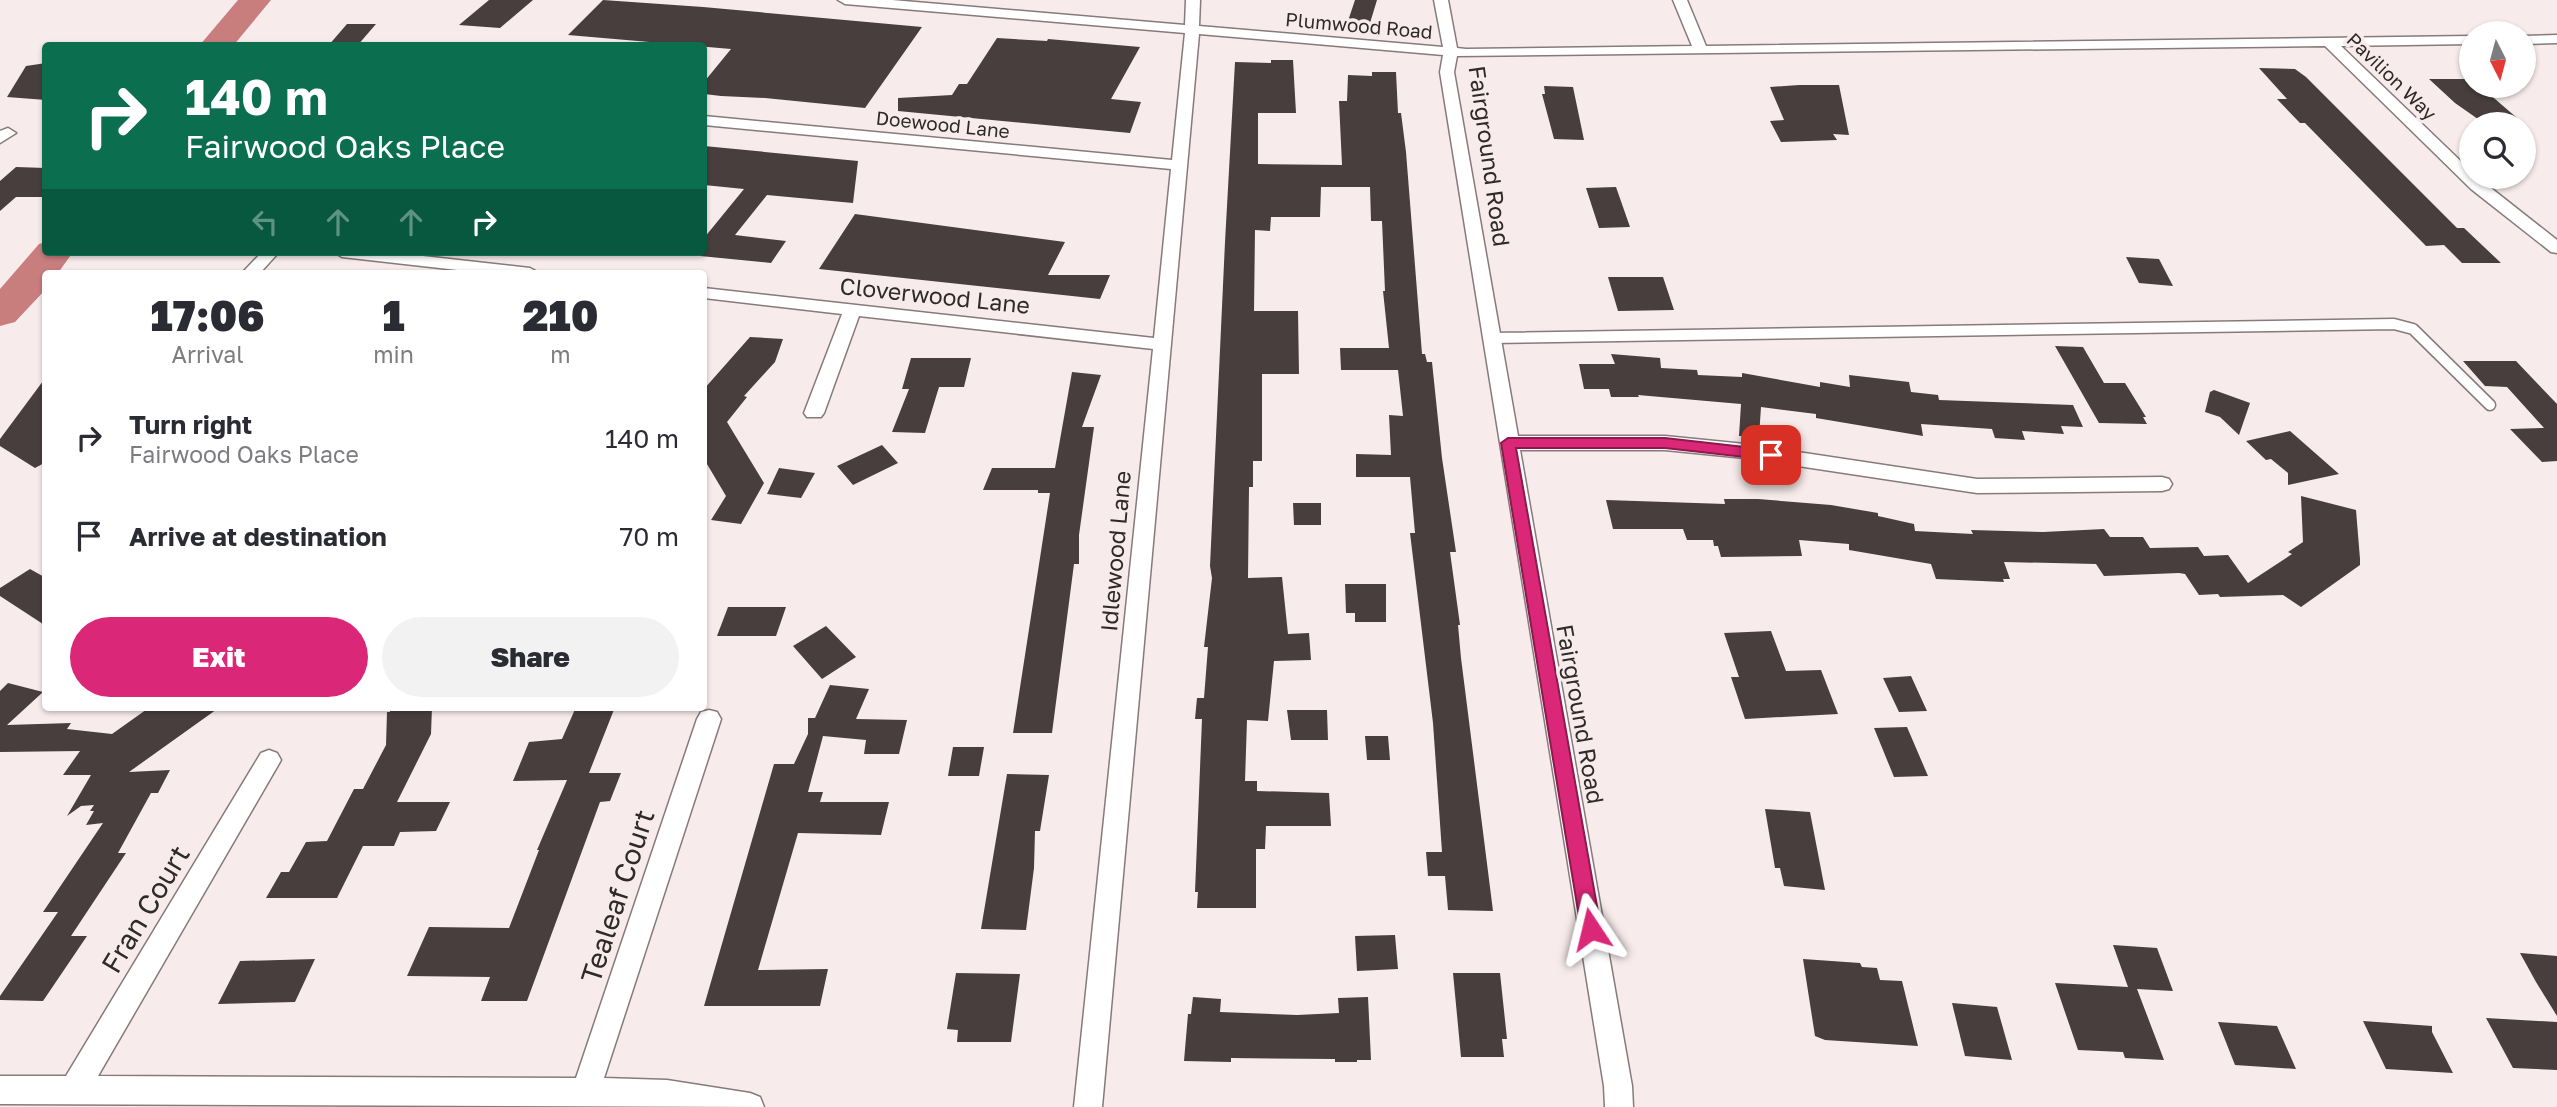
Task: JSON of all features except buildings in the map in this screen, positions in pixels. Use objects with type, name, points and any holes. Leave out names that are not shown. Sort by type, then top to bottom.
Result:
[{"type":"street","name":"Plumwood Road","points":[[845,0],[1451,52]]},
{"type":"street","name":"Idlewood Lane","points":[[1088,1107],[1193,0]]},
{"type":"street","points":[[1441,0],[1451,52]]},
{"type":"street","points":[[1680,0],[1700,48]]},
{"type":"street","name":"Fairground Road","points":[[1619,1107],[1618,1086],[1447,72],[1451,52],[2459,40]]},
{"type":"street","points":[[2536,40],[2557,40]]},
{"type":"street","name":"Pavilion Way","points":[[2328,41],[2477,186],[2557,248]]},
{"type":"street","name":"Doewood Lane","points":[[707,120],[1178,165]]},
{"type":"street","points":[[254,270],[267,256]]},
{"type":"street","points":[[378,256],[503,270]]},
{"type":"street","name":"Cloverwood Lane","points":[[707,293],[1160,344]]},
{"type":"street","points":[[814,413],[852,310]]},
{"type":"street","points":[[1508,443],[1665,443],[1745,451],[1977,486],[2162,484]]},
{"type":"street","name":"Tealeaf Court","points":[[585,1092],[709,719]]},
{"type":"street","name":"Fran Court","points":[[74,1090],[269,760]]},
{"type":"street","points":[[0,1090],[585,1092],[667,1094],[750,1107]]},
{"type":"lane","points":[[1491,338],[2394,324],[2413,329],[2490,405]]},
{"type":"waterway","points":[[218,42],[255,0]]},
{"type":"waterway","points":[[0,313],[32,280],[50,256]]},
{"type":"route","points":[[1591,929],[1508,443],[1665,443],[1771,455]]}]
